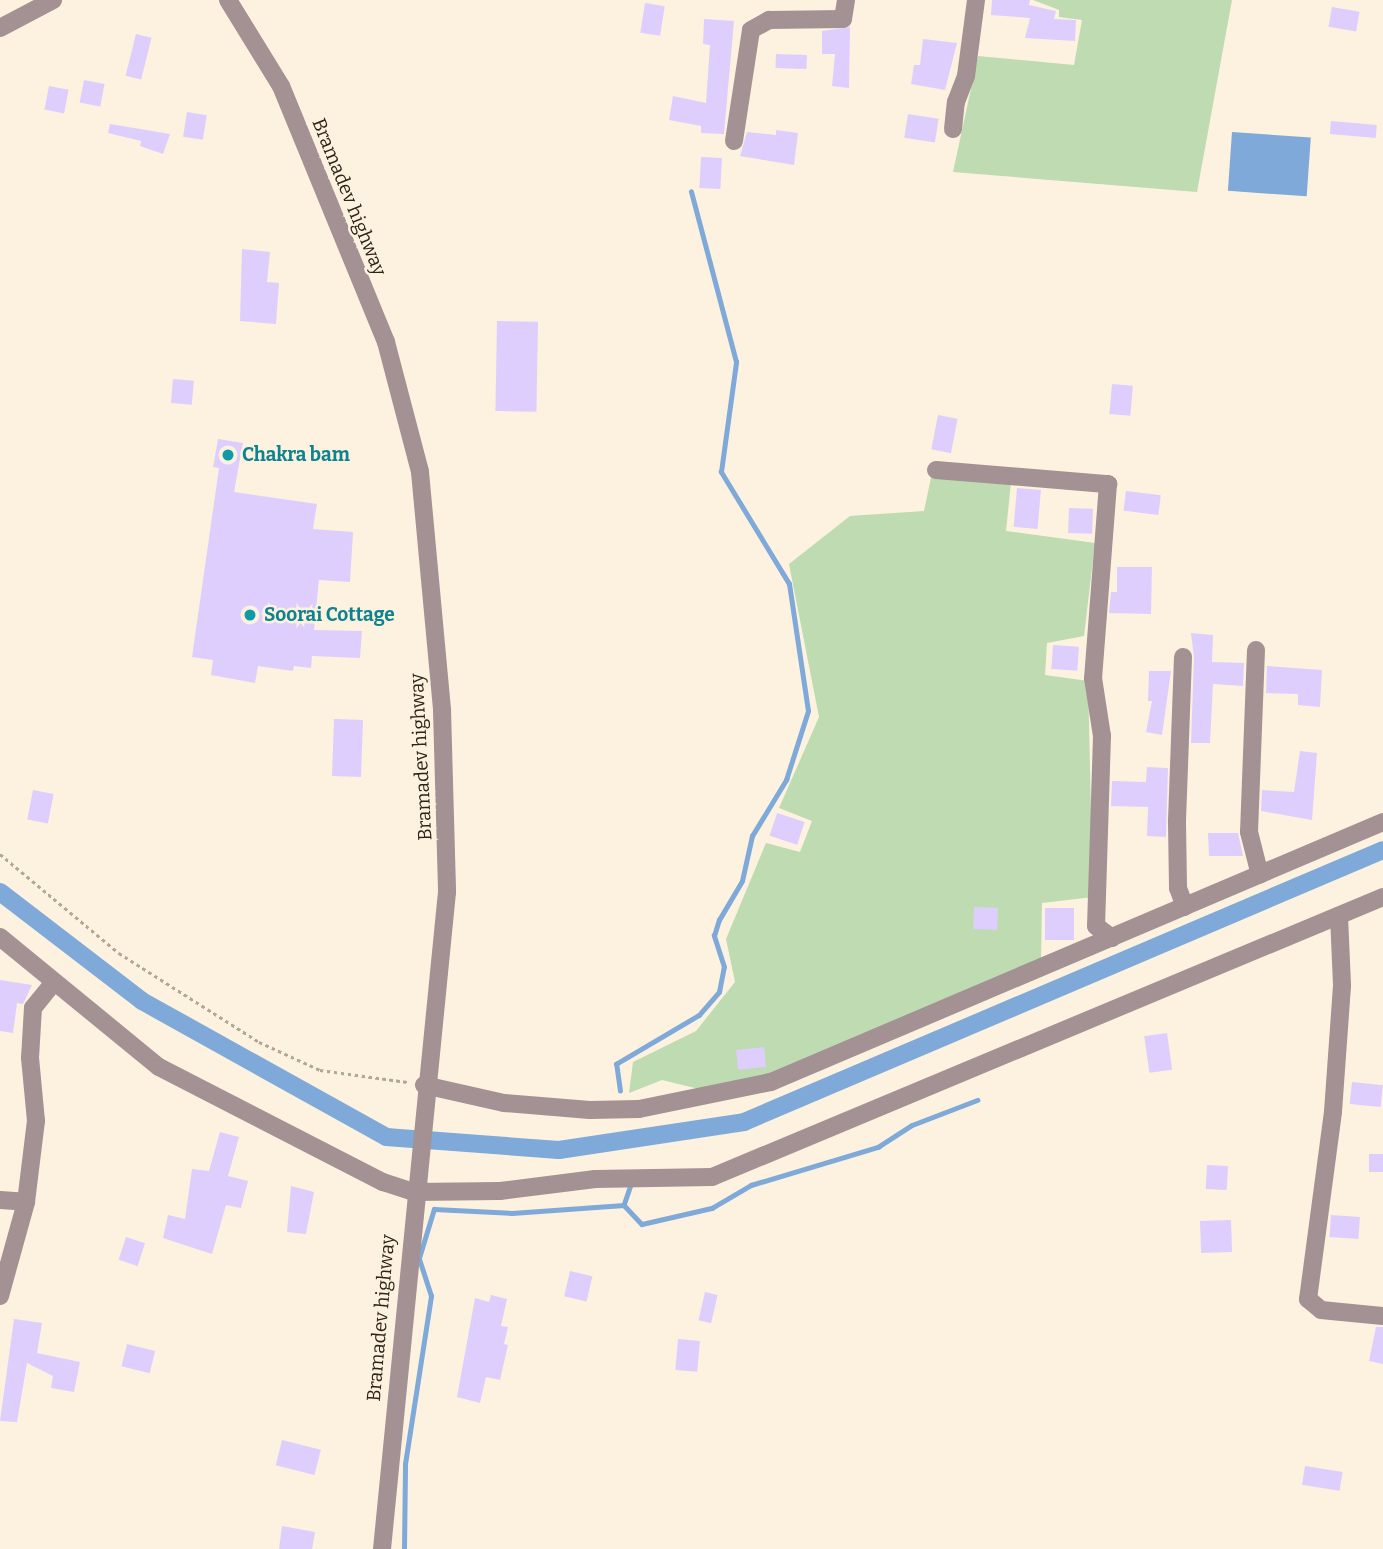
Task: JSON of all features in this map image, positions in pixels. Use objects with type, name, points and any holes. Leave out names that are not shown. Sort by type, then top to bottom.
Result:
[{"type":"street","points":[[0,28],[53,0]]},
{"type":"street","name":"Bramadev highway","points":[[229,0],[281,86],[386,342],[420,472],[442,710],[447,892],[414,1188],[382,1549]]},
{"type":"street","points":[[734,141],[751,30],[769,20],[843,19],[846,0]]},
{"type":"street","points":[[953,129],[956,102],[967,76],[976,0]]},
{"type":"street","points":[[936,470],[1108,484],[1093,678],[1102,736],[1096,926],[1112,938]]},
{"type":"street","points":[[1256,650],[1249,832],[1260,875]]},
{"type":"street","points":[[1184,657],[1177,822],[1178,888],[1185,907]]},
{"type":"street","points":[[424,1089],[504,1103],[590,1110],[639,1109],[771,1082],[1383,822]]},
{"type":"street","points":[[0,937],[159,1067],[383,1182],[414,1188],[712,1177],[1383,897]]},
{"type":"street","points":[[1339,916],[1342,986],[1334,1100],[1308,1299],[1321,1310],[1383,1316]]},
{"type":"street","points":[[0,1296],[26,1202],[36,1121],[30,1058],[33,1009],[53,983]]},
{"type":"street","points":[[0,1200],[26,1202]]},
{"type":"path","points":[[0,854],[119,953],[259,1042],[320,1070],[424,1089]]},
{"type":"green space","points":[[1033,0],[1232,0],[1197,192],[953,172],[978,56],[1074,65],[1082,20],[1059,17],[1059,10]]},
{"type":"green space","points":[[932,473],[1011,482],[1006,531],[1095,543],[1084,636],[1047,643],[1045,675],[1088,681],[1093,897],[1042,903],[1041,961],[767,1075],[703,1090],[662,1080],[629,1093],[633,1062],[696,1031],[735,982],[726,939],[766,843],[800,852],[812,821],[779,808],[819,717],[789,564],[850,516],[924,511]]},
{"type":"water","points":[[1232,132],[1311,138],[1307,196],[1228,191]]},
{"type":"building","points":[[992,0],[1030,0],[1029,5],[1056,11],[1054,19],[1076,20],[1075,41],[1025,38],[1030,18],[991,15]]},
{"type":"building","points":[[645,3],[665,6],[660,36],[640,33]]},
{"type":"building","points":[[1332,7],[1360,12],[1356,32],[1329,27]]},
{"type":"building","points":[[704,19],[734,21],[724,134],[701,133],[701,126],[669,120],[673,96],[706,103],[710,45],[703,44]]},
{"type":"building","points":[[850,27],[849,88],[832,86],[835,54],[822,54],[822,31]]},
{"type":"building","points":[[136,34],[152,38],[141,80],[126,76]]},
{"type":"building","points":[[923,39],[957,43],[945,90],[911,84],[914,65],[920,65]]},
{"type":"building","points":[[776,54],[807,55],[806,69],[776,68]]},
{"type":"building","points":[[84,80],[105,84],[100,107],[80,103]]},
{"type":"building","points":[[49,86],[69,90],[64,113],[44,110]]},
{"type":"building","points":[[187,112],[207,115],[203,140],[183,137]]},
{"type":"building","points":[[908,114],[939,119],[935,143],[904,138]]},
{"type":"building","points":[[1331,121],[1377,125],[1376,138],[1330,134]]},
{"type":"building","points":[[110,124],[170,134],[163,154],[140,146],[141,141],[108,133]]},
{"type":"building","points":[[776,130],[798,133],[794,165],[740,156],[747,132],[776,135]]},
{"type":"building","points":[[701,157],[722,158],[720,189],[699,188]]},
{"type":"building","points":[[242,249],[270,252],[267,282],[279,283],[276,324],[240,321]]},
{"type":"building","points":[[497,321],[538,322],[536,412],[495,411]]},
{"type":"building","points":[[173,379],[194,381],[192,405],[171,403]]},
{"type":"building","points":[[1112,384],[1133,386],[1130,416],[1109,414]]},
{"type":"building","points":[[938,415],[958,419],[951,453],[931,449]]},
{"type":"building","name":"Soorai Cottage","points":[[218,439],[243,443],[234,492],[317,504],[313,529],[353,532],[350,582],[319,580],[314,630],[362,631],[360,658],[312,656],[311,668],[294,666],[293,671],[258,666],[255,683],[211,675],[213,660],[192,657],[219,468],[213,467]]},
{"type":"building","points":[[1017,488],[1041,490],[1038,529],[1014,527]]},
{"type":"building","points":[[1126,491],[1161,495],[1158,515],[1124,511]]},
{"type":"building","points":[[1069,508],[1093,509],[1092,534],[1068,533]]},
{"type":"building","points":[[1117,567],[1152,567],[1151,614],[1109,613],[1111,592],[1117,592]]},
{"type":"building","points":[[1191,633],[1213,635],[1212,662],[1244,663],[1243,686],[1213,684],[1210,743],[1191,743],[1194,657]]},
{"type":"building","points":[[1053,645],[1079,647],[1077,671],[1051,669]]},
{"type":"building","points":[[1267,666],[1322,670],[1320,707],[1298,705],[1298,694],[1266,693]]},
{"type":"building","points":[[1149,671],[1171,671],[1162,735],[1146,732],[1152,701],[1148,701]]},
{"type":"building","points":[[334,719],[363,720],[361,777],[332,776]]},
{"type":"building","points":[[1300,751],[1317,753],[1312,820],[1261,811],[1262,790],[1294,792]]},
{"type":"building","points":[[1147,767],[1168,768],[1166,837],[1147,836],[1148,807],[1111,806],[1112,781],[1146,782]]},
{"type":"building","points":[[33,790],[54,794],[48,823],[27,819]]},
{"type":"building","points":[[777,813],[805,822],[797,845],[770,836]]},
{"type":"building","points":[[1208,833],[1238,833],[1243,856],[1209,856]]},
{"type":"building","points":[[974,907],[998,908],[997,930],[973,929]]},
{"type":"building","points":[[1045,908],[1074,908],[1074,940],[1045,940]]},
{"type":"building","points":[[0,980],[32,985],[23,1004],[17,1003],[13,1033],[0,1031]]},
{"type":"building","points":[[1167,1033],[1172,1070],[1149,1073],[1144,1036]]},
{"type":"building","points":[[764,1047],[766,1067],[738,1070],[736,1050]]},
{"type":"building","points":[[1352,1082],[1383,1085],[1381,1107],[1350,1104]]},
{"type":"building","points":[[220,1132],[239,1137],[228,1176],[248,1181],[241,1208],[226,1205],[212,1254],[163,1238],[168,1215],[185,1219],[192,1169],[209,1171]]},
{"type":"building","points":[[1369,1154],[1383,1154],[1383,1172],[1369,1172]]},
{"type":"building","points":[[1207,1165],[1228,1166],[1227,1190],[1206,1189]]},
{"type":"building","points":[[291,1186],[314,1192],[306,1234],[287,1232]]},
{"type":"building","points":[[1331,1215],[1360,1217],[1358,1239],[1329,1237]]},
{"type":"building","points":[[1231,1220],[1232,1252],[1201,1253],[1200,1221]]},
{"type":"building","points":[[126,1237],[145,1243],[138,1266],[119,1260]]},
{"type":"building","points":[[570,1271],[592,1276],[587,1302],[564,1296]]},
{"type":"building","points":[[705,1292],[718,1295],[711,1323],[698,1320]]},
{"type":"building","points":[[491,1295],[507,1299],[501,1326],[508,1327],[504,1344],[508,1345],[500,1380],[486,1377],[480,1403],[457,1397],[475,1298],[489,1302]]},
{"type":"building","points":[[14,1319],[42,1323],[37,1353],[80,1362],[74,1392],[51,1388],[53,1376],[27,1363],[17,1422],[0,1421]]},
{"type":"building","points":[[1376,1327],[1383,1327],[1383,1364],[1369,1361]]},
{"type":"building","points":[[678,1339],[700,1341],[697,1372],[675,1370]]},
{"type":"building","points":[[127,1344],[155,1351],[150,1373],[121,1366]]},
{"type":"building","points":[[282,1440],[321,1450],[315,1475],[276,1465]]},
{"type":"building","points":[[1305,1466],[1343,1472],[1340,1491],[1302,1485]]},
{"type":"building","points":[[282,1526],[315,1532],[312,1549],[279,1549]]},
{"type":"waterway","points":[[620,1091],[616,1064],[699,1015],[719,992],[724,967],[714,936],[719,920],[742,881],[752,836],[786,780],[808,711],[789,584],[721,472],[736,362],[691,192]]},
{"type":"waterway","points":[[0,892],[142,1001],[386,1137],[559,1150],[744,1122],[1383,850]]},
{"type":"waterway","points":[[631,1185],[624,1205],[642,1224],[712,1208],[751,1185],[878,1147],[912,1125],[977,1100]]},
{"type":"waterway","points":[[404,1549],[405,1464],[431,1296],[419,1258],[434,1209],[512,1213],[624,1205]]},
{"type":"place","name":"Chakra bam","points":[[228,455]]},
{"type":"place","name":"Soorai Cottage","points":[[250,615]]}]
